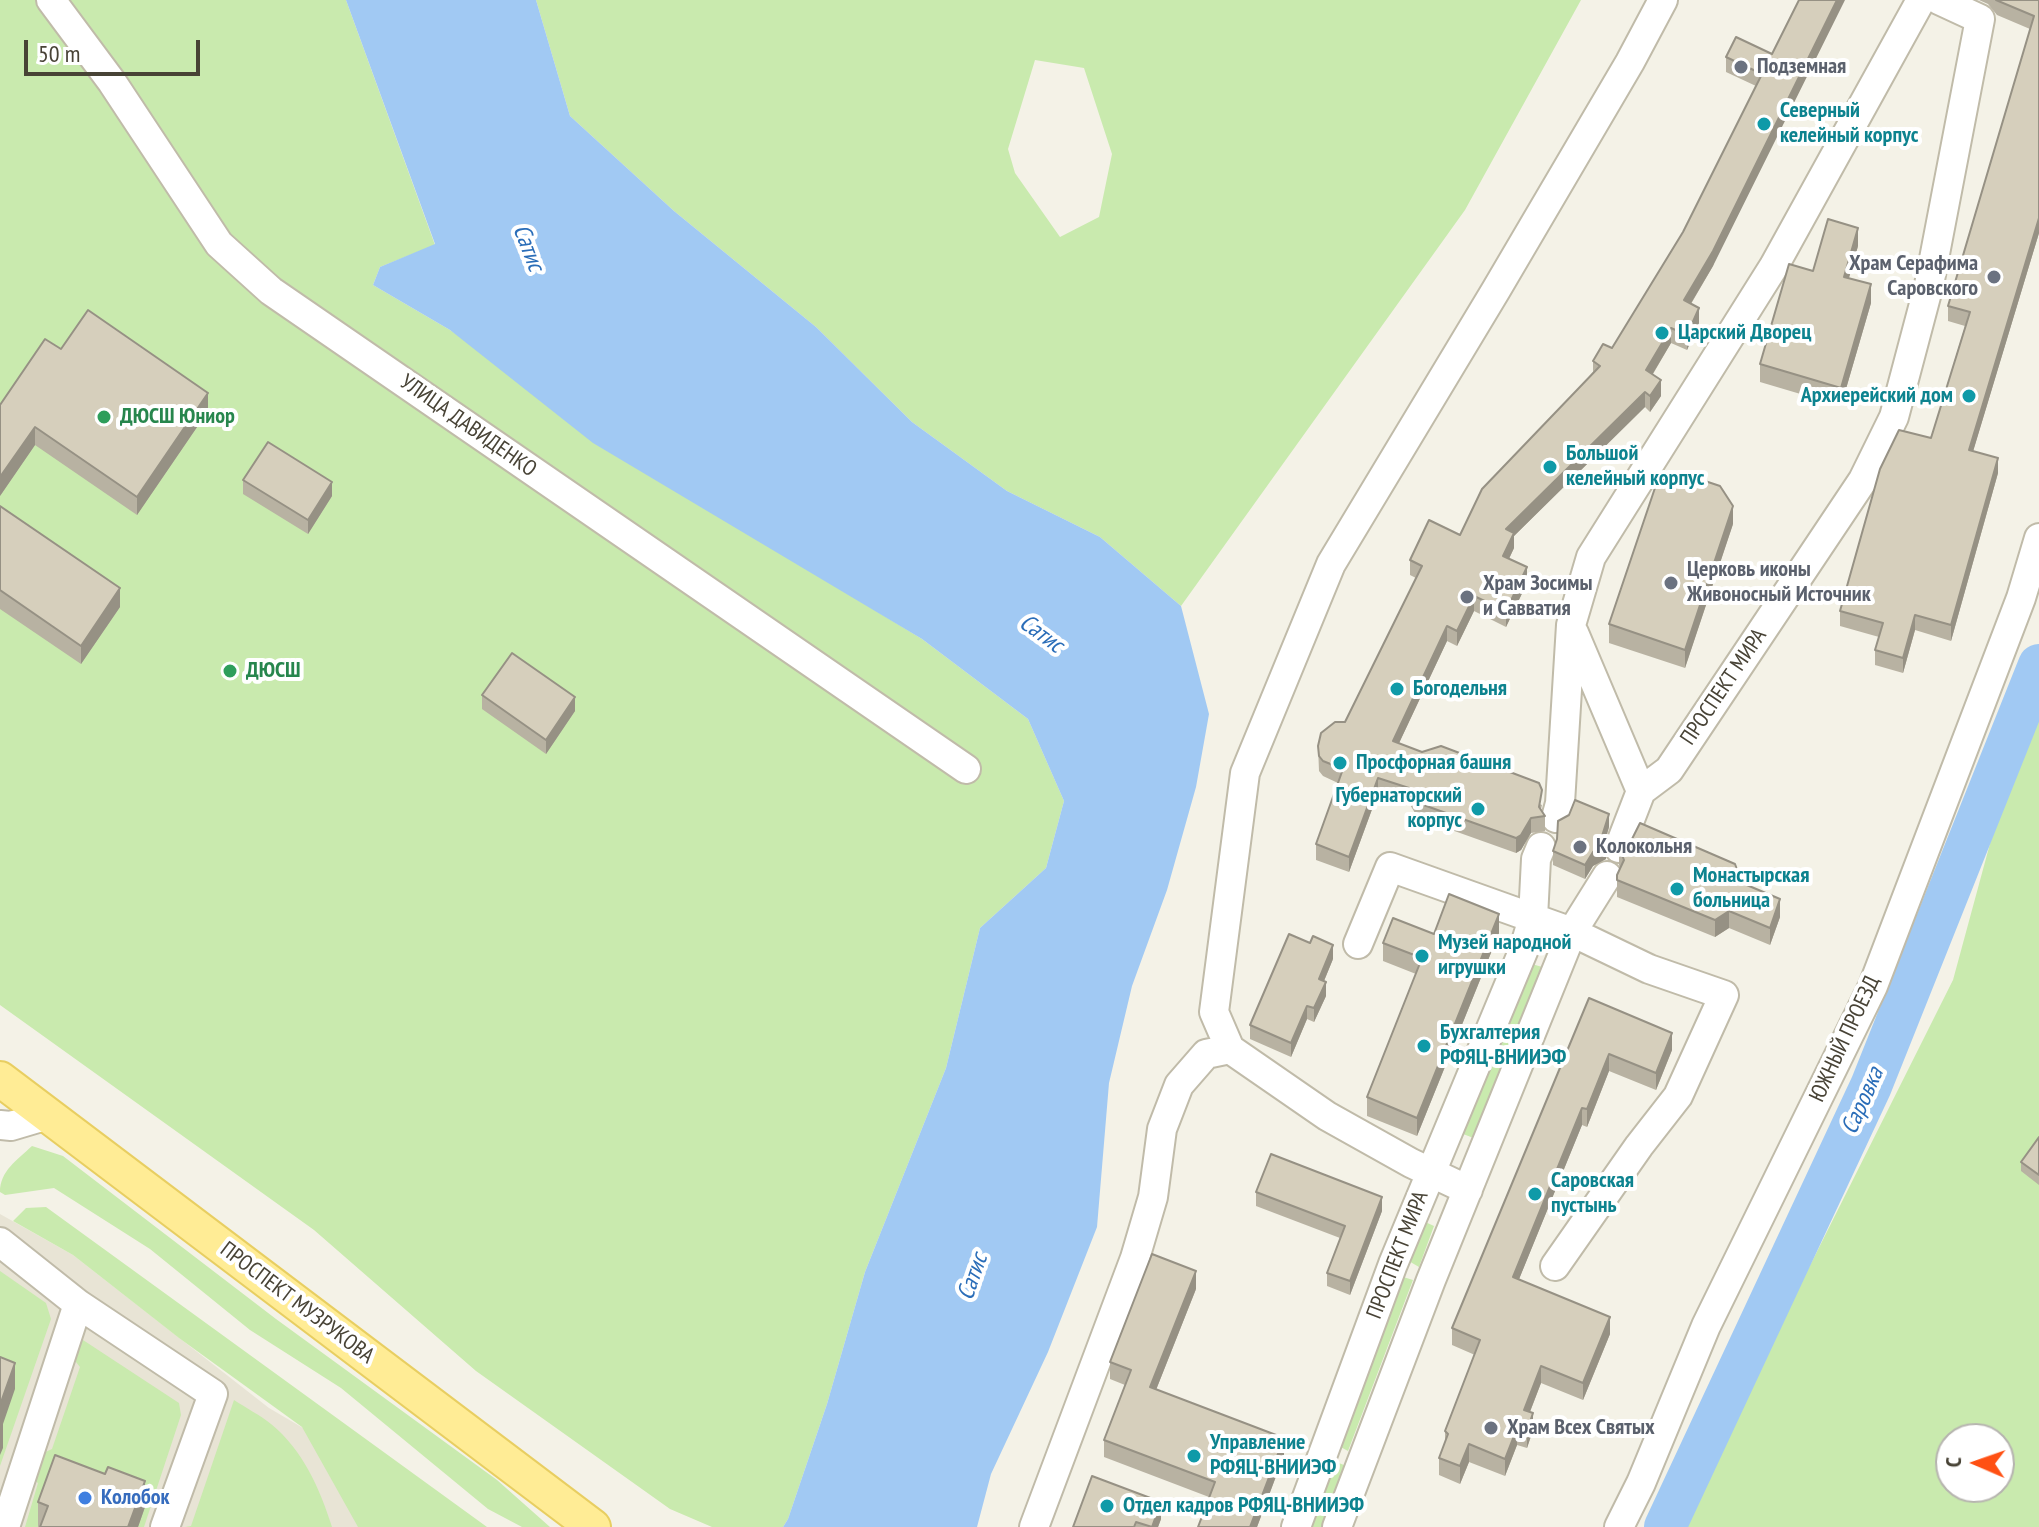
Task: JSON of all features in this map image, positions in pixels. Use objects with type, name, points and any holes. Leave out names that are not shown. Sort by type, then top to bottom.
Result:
[{"type":"main road","name":"ПРОСПЕКТ МУЗРУКОВА","points":[[0,1079],[593,1527]]},
{"type":"street","name":"УЛИЦА ДАВИДЕНКО","points":[[51,0],[112,82],[219,244],[271,291],[966,769]]},
{"type":"street","points":[[1468,1190],[1327,1116],[1230,1049],[1214,1012],[1245,773],[1331,564],[1512,264],[1663,0]]},
{"type":"street","points":[[1556,818],[1562,778],[1571,625],[1591,557],[1774,266],[1921,0]]},
{"type":"street","name":"ПРОСПЕКТ МИРА","points":[[1619,848],[1641,791],[1669,770],[1863,480],[1894,417],[1929,285],[1980,19],[1939,0]]},
{"type":"street","name":"ЮЖНЫЙ ПРОЕЗД","points":[[1619,1527],[1641,1483],[1706,1326],[1873,986],[2021,598],[2039,538]]},
{"type":"street","points":[[1571,625],[1641,791]]},
{"type":"street","name":"ПРОСПЕКТ МИРА","points":[[1296,1527],[1393,1264],[1524,949],[1533,918],[1536,859],[1541,847]]},
{"type":"street","points":[[1358,944],[1390,867],[1572,932],[1649,969],[1724,995],[1678,1096],[1555,1266]]},
{"type":"street","name":"ПРОСПЕКТ МИРА","points":[[1337,1527],[1572,932],[1607,876]]},
{"type":"street","points":[[1034,1527],[1135,1258],[1153,1197],[1162,1129],[1179,1085],[1206,1054],[1230,1049]]},
{"type":"street","points":[[4,1130],[48,1115]]},
{"type":"street","points":[[0,1242],[78,1304],[213,1394],[165,1527]]},
{"type":"street","points":[[5,1527],[78,1304]]},
{"type":"shaded area","points":[[0,1214],[73,1255],[269,1408],[458,1519],[464,1527],[0,1527]]},
{"type":"green space","points":[[0,0],[346,0],[435,245],[380,267],[373,285],[450,330],[819,576],[922,639],[1028,719],[1064,801],[1046,868],[980,928],[946,1068],[865,1272],[827,1404],[783,1527],[712,1527],[670,1509],[476,1371],[314,1230],[0,1005]]},
{"type":"green space","points":[[536,0],[1581,0],[1465,210],[1181,606],[1100,537],[1007,491],[912,422],[816,327],[674,211],[570,116]],"holes":[[[1035,60],[1084,68],[1112,154],[1099,217],[1060,237],[1015,173],[1008,149]]]},
{"type":"green space","points":[[2039,663],[2039,1527],[1679,1527],[1953,980]]},
{"type":"green space","points":[[1528,963],[1546,968],[1476,1139],[1458,1132]]},
{"type":"green space","points":[[32,1146],[63,1156],[276,1319],[497,1480],[550,1527],[522,1527],[488,1509],[341,1388],[250,1330],[150,1249],[54,1188],[5,1195],[0,1192],[6,1172]]},
{"type":"green space","points":[[46,1207],[487,1527],[358,1527],[302,1427],[179,1338],[73,1255],[13,1221],[26,1208]]},
{"type":"green space","points":[[1423,1221],[1434,1226],[1419,1267],[1407,1260]]},
{"type":"green space","points":[[0,1271],[46,1303],[51,1319],[0,1466]]},
{"type":"green space","points":[[1400,1276],[1413,1280],[1348,1451],[1335,1444]]},
{"type":"green space","points":[[83,1340],[179,1403],[181,1415],[144,1527],[25,1527],[38,1483],[32,1479],[39,1455],[52,1449],[80,1367],[68,1352],[74,1342]]},
{"type":"green space","points":[[234,1400],[271,1424],[292,1446],[316,1485],[332,1527],[185,1527],[191,1526]]},
{"type":"green space","points":[[1331,1460],[1344,1465],[1321,1527],[1306,1527]]},
{"type":"water","name":"Сатис","points":[[346,0],[536,0],[570,116],[674,211],[816,327],[912,422],[1007,491],[1100,537],[1181,606],[1209,714],[1196,787],[1167,890],[1132,986],[1109,1083],[1097,1227],[1048,1352],[991,1474],[977,1527],[783,1527],[827,1404],[865,1272],[946,1068],[980,928],[1046,868],[1064,801],[1028,719],[922,639],[593,443],[450,330],[373,285],[380,267],[435,244]]},
{"type":"building","points":[[1799,0],[1837,0],[1713,251],[1684,300],[1699,308],[1687,335],[1671,328],[1646,370],[1661,380],[1650,396],[1645,392],[1506,529],[1514,533],[1503,556],[1527,567],[1506,611],[1474,596],[1457,631],[1447,626],[1393,741],[1422,752],[1441,746],[1539,783],[1542,790],[1539,807],[1545,816],[1531,818],[1516,838],[1418,803],[1409,788],[1378,778],[1349,857],[1316,844],[1343,769],[1323,761],[1319,756],[1321,733],[1335,722],[1345,722],[1422,566],[1410,560],[1429,520],[1460,535],[1482,489],[1600,366],[1593,361],[1603,344],[1612,348],[1683,232],[1762,74],[1726,57],[1736,37],[1772,54]]},
{"type":"building","points":[[1996,0],[2039,0],[2039,218],[1969,450],[1998,458],[1951,625],[1915,615],[1903,658],[1875,650],[1883,623],[1840,611],[1880,469],[1899,430],[1931,438],[1970,312],[1948,306],[2034,16]]},
{"type":"building","points":[[1828,219],[1858,228],[1844,277],[1871,284],[1841,388],[1760,364],[1789,264],[1813,271]]},
{"type":"building","name":"ДЮСШ Юниор","points":[[88,310],[208,393],[137,497],[35,427],[0,477],[0,405],[45,339],[61,349]]},
{"type":"building","points":[[268,442],[332,482],[308,520],[243,480]]},
{"type":"building","name":"Церковь иконы Живоносный Источник","points":[[1684,474],[1720,486],[1733,506],[1685,650],[1609,624],[1657,482]]},
{"type":"building","points":[[0,506],[120,588],[81,646],[0,590]]},
{"type":"building","points":[[512,653],[575,697],[546,740],[482,695]]},
{"type":"building","points":[[1575,800],[1609,814],[1602,836],[1606,845],[1593,852],[1585,865],[1553,851],[1558,821],[1569,815]]},
{"type":"building","name":"Монастырская больница","points":[[1640,823],[1735,864],[1742,883],[1780,899],[1770,928],[1729,911],[1715,920],[1617,880],[1624,860],[1619,847],[1630,843]]},
{"type":"building","name":"Бухгалтерия РФЯЦ-ВНИИЭФ","points":[[1449,894],[1499,914],[1417,1118],[1367,1097],[1422,958],[1383,943],[1393,918],[1434,934]]},
{"type":"building","points":[[1289,934],[1310,943],[1313,936],[1333,945],[1319,979],[1326,982],[1314,1008],[1307,1006],[1291,1043],[1250,1025]]},
{"type":"building","points":[[1589,998],[1672,1033],[1656,1073],[1609,1054],[1587,1109],[1582,1108],[1513,1277],[1610,1317],[1583,1383],[1541,1366],[1524,1410],[1533,1413],[1527,1431],[1517,1428],[1505,1459],[1469,1444],[1460,1466],[1439,1458],[1448,1434],[1445,1431],[1480,1340],[1452,1328]]},
{"type":"building","points":[[2039,1137],[2039,1175],[2021,1162]]},
{"type":"building","points":[[1271,1154],[1382,1197],[1350,1281],[1327,1273],[1345,1226],[1256,1192]]},
{"type":"building","points":[[1152,1254],[1196,1271],[1150,1387],[1284,1438],[1250,1527],[1198,1527],[1215,1482],[1104,1440],[1131,1370],[1110,1362]]},
{"type":"building","points":[[0,1357],[15,1363],[0,1405]]},
{"type":"building","points":[[55,1455],[105,1474],[108,1467],[145,1481],[128,1527],[40,1527],[48,1506],[38,1502]]},
{"type":"building","points":[[1092,1476],[1161,1502],[1152,1527],[1136,1522],[1134,1527],[1073,1527]]},
{"type":"waterway","name":"Саровка","points":[[1665,1527],[1871,1086],[2039,665]]},
{"type":"place","name":"Подземная","points":[[1741,67]]},
{"type":"place","name":"Северный келейный корпус","points":[[1764,124]]},
{"type":"place","name":"Храм Серафима Саровского","points":[[1994,277]]},
{"type":"place","name":"Царский Дворец","points":[[1662,333]]},
{"type":"place","name":"Архиерейский дом","points":[[1969,396]]},
{"type":"place","name":"ДЮСШ Юниор","points":[[104,417]]},
{"type":"place","name":"Большой келейный корпус","points":[[1550,467]]},
{"type":"place","name":"Церковь иконы Живоносный Источник","points":[[1671,583]]},
{"type":"place","name":"Храм Зосимы и Савватия","points":[[1467,597]]},
{"type":"place","name":"ДЮСШ","points":[[230,671]]},
{"type":"place","name":"Богодельня","points":[[1397,689]]},
{"type":"place","name":"Просфорная башня","points":[[1340,763]]},
{"type":"place","name":"Губернаторский корпус","points":[[1478,809]]},
{"type":"place","name":"Колокольня","points":[[1580,847]]},
{"type":"place","name":"Монастырская больница","points":[[1677,889]]},
{"type":"place","name":"Музей народной игрушки","points":[[1422,956]]},
{"type":"place","name":"Бухгалтерия РФЯЦ-ВНИИЭФ","points":[[1424,1046]]},
{"type":"place","name":"Саровская пустынь","points":[[1535,1194]]},
{"type":"place","name":"Храм Всех Святых","points":[[1491,1428]]},
{"type":"place","name":"Управление РФЯЦ-ВНИИЭФ","points":[[1194,1456]]},
{"type":"place","name":"Колобок","points":[[85,1498]]},
{"type":"place","name":"Отдел кадров РФЯЦ-ВНИИЭФ","points":[[1107,1506]]}]
